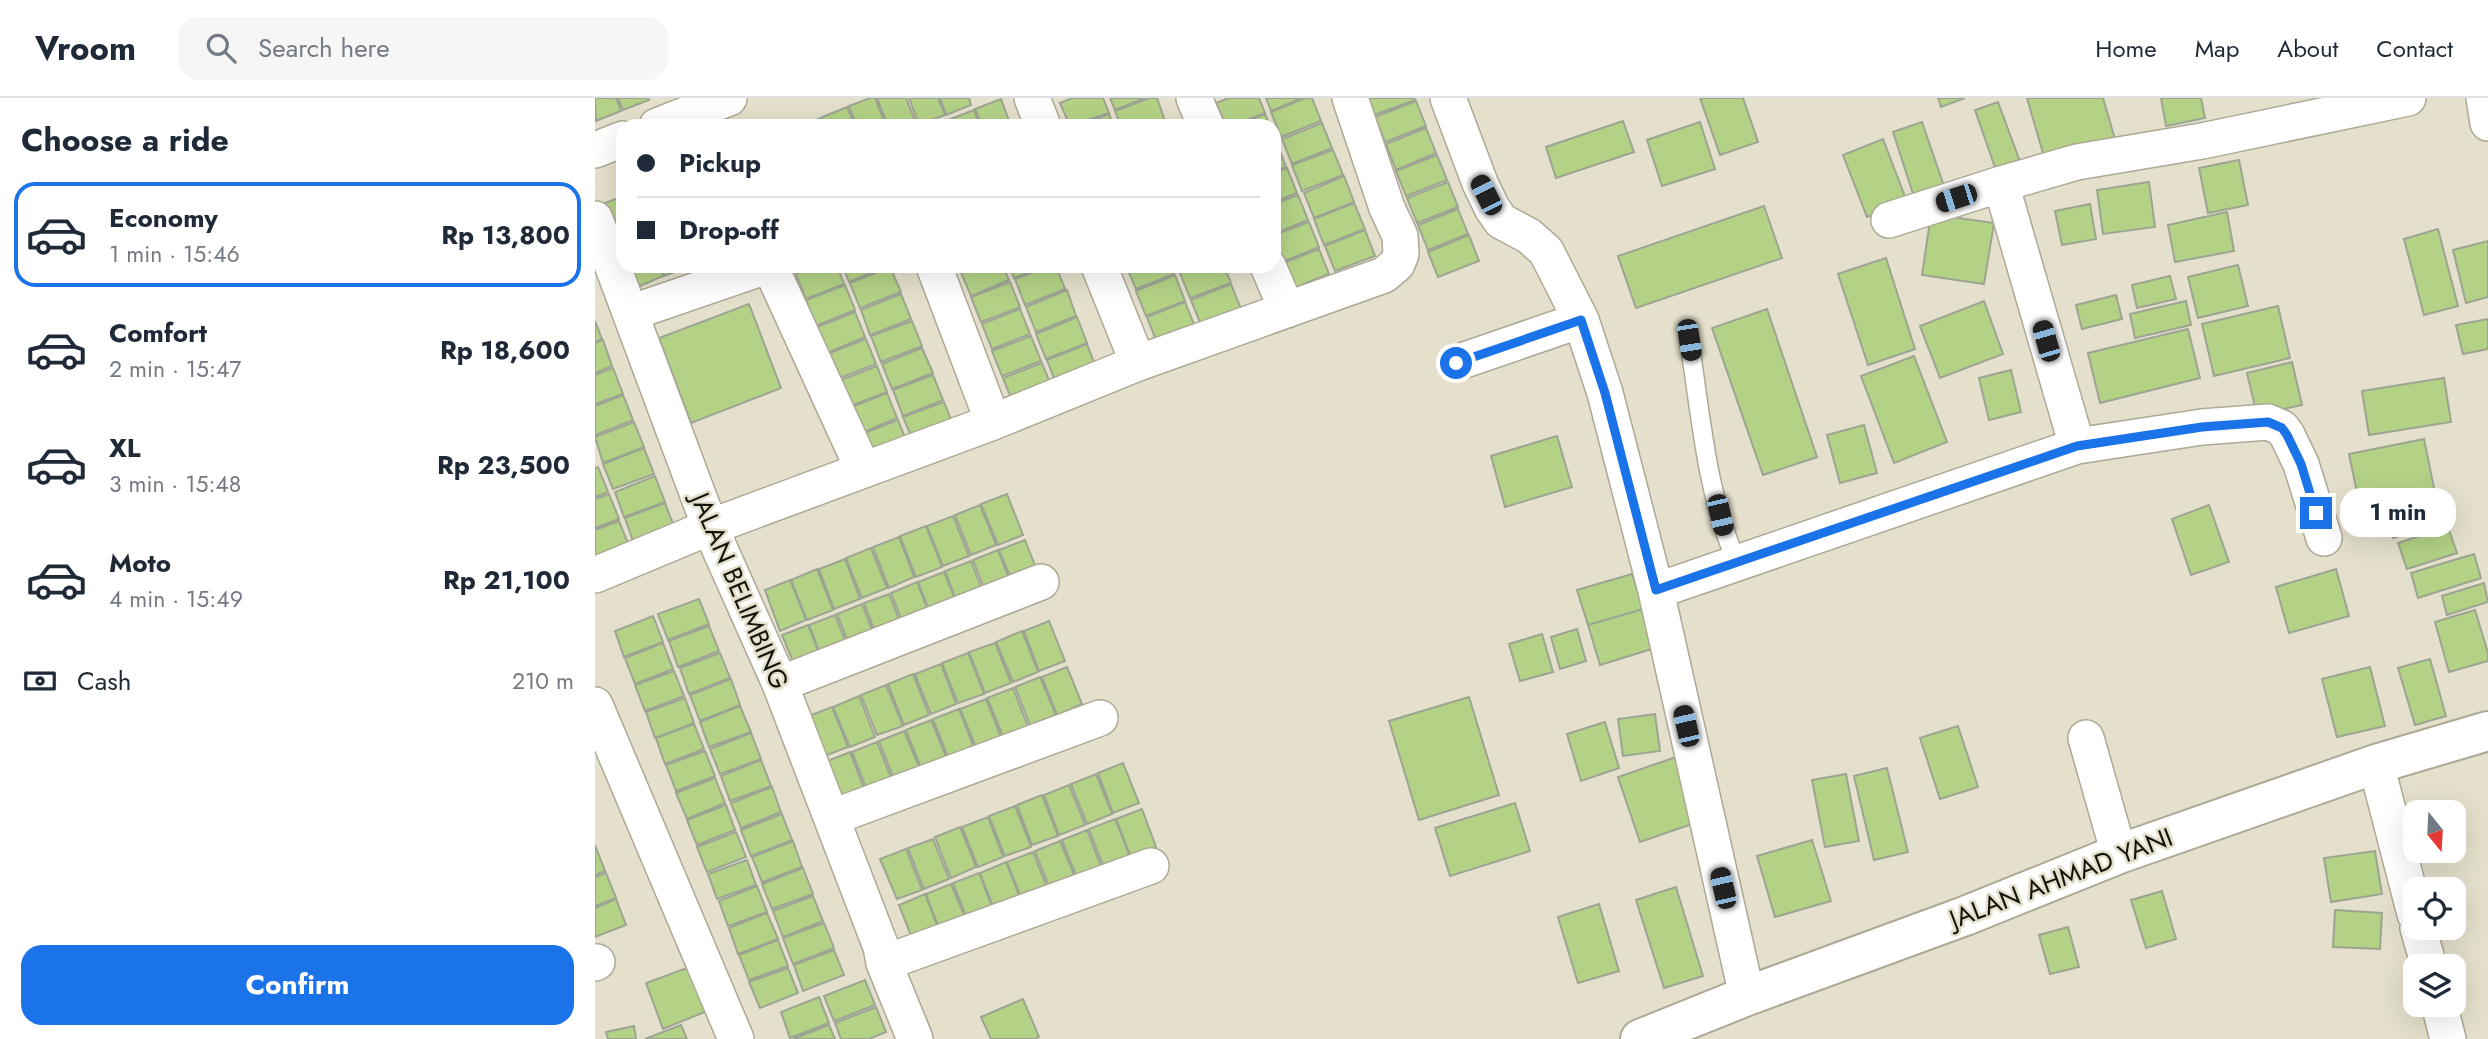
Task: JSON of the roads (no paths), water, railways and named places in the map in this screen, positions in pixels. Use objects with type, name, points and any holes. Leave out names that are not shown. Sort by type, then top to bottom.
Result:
[{"type":"street","points":[[675,119],[729,98]]},
{"type":"street","points":[[1032,98],[1040,119]]},
{"type":"street","points":[[1194,98],[1203,119]]},
{"type":"street","points":[[595,575],[711,527],[993,422],[1138,363],[1384,275],[1398,264],[1401,254],[1400,236],[1387,208],[1350,98]]},
{"type":"street","points":[[1448,98],[1479,183],[1492,208],[1501,221],[1529,236],[1546,251],[1581,320],[1605,393],[1656,590],[1747,996]]},
{"type":"street","points":[[1889,220],[2077,162],[2202,141],[2409,98]]},
{"type":"street","points":[[2484,98],[2488,123]]},
{"type":"street","points":[[595,150],[616,142]]},
{"type":"street","points":[[2000,184],[2077,446]]},
{"type":"street","name":"JALAN BELIMBING","points":[[595,219],[711,527],[780,684],[833,817],[881,947],[884,963],[915,1039]]},
{"type":"street","points":[[630,313],[748,273]]},
{"type":"street","points":[[772,273],[863,469]]},
{"type":"street","points":[[938,273],[993,422]]},
{"type":"street","points":[[1102,273],[1138,363]]},
{"type":"street","points":[[1271,273],[1287,310]]},
{"type":"street","points":[[1456,363],[1581,320]]},
{"type":"street","points":[[1656,590],[2077,446],[2202,427],[2268,422],[2287,435],[2295,450],[2324,538]]},
{"type":"street","points":[[780,684],[1041,582]]},
{"type":"street","points":[[595,705],[736,1039]]},
{"type":"street","points":[[833,817],[1100,718]]},
{"type":"street","name":"JALAN AHMAD YANI","points":[[1640,1039],[1679,1032],[1747,996],[1965,916],[2119,854],[2376,764],[2488,731]]},
{"type":"street","points":[[2086,738],[2119,854]]},
{"type":"street","points":[[2376,764],[2405,877]]},
{"type":"street","points":[[884,963],[1151,866]]},
{"type":"street","points":[[2442,1017],[2448,1039]]},
{"type":"lane","points":[[1689,340],[1715,495],[1724,535],[1737,562]]}]
